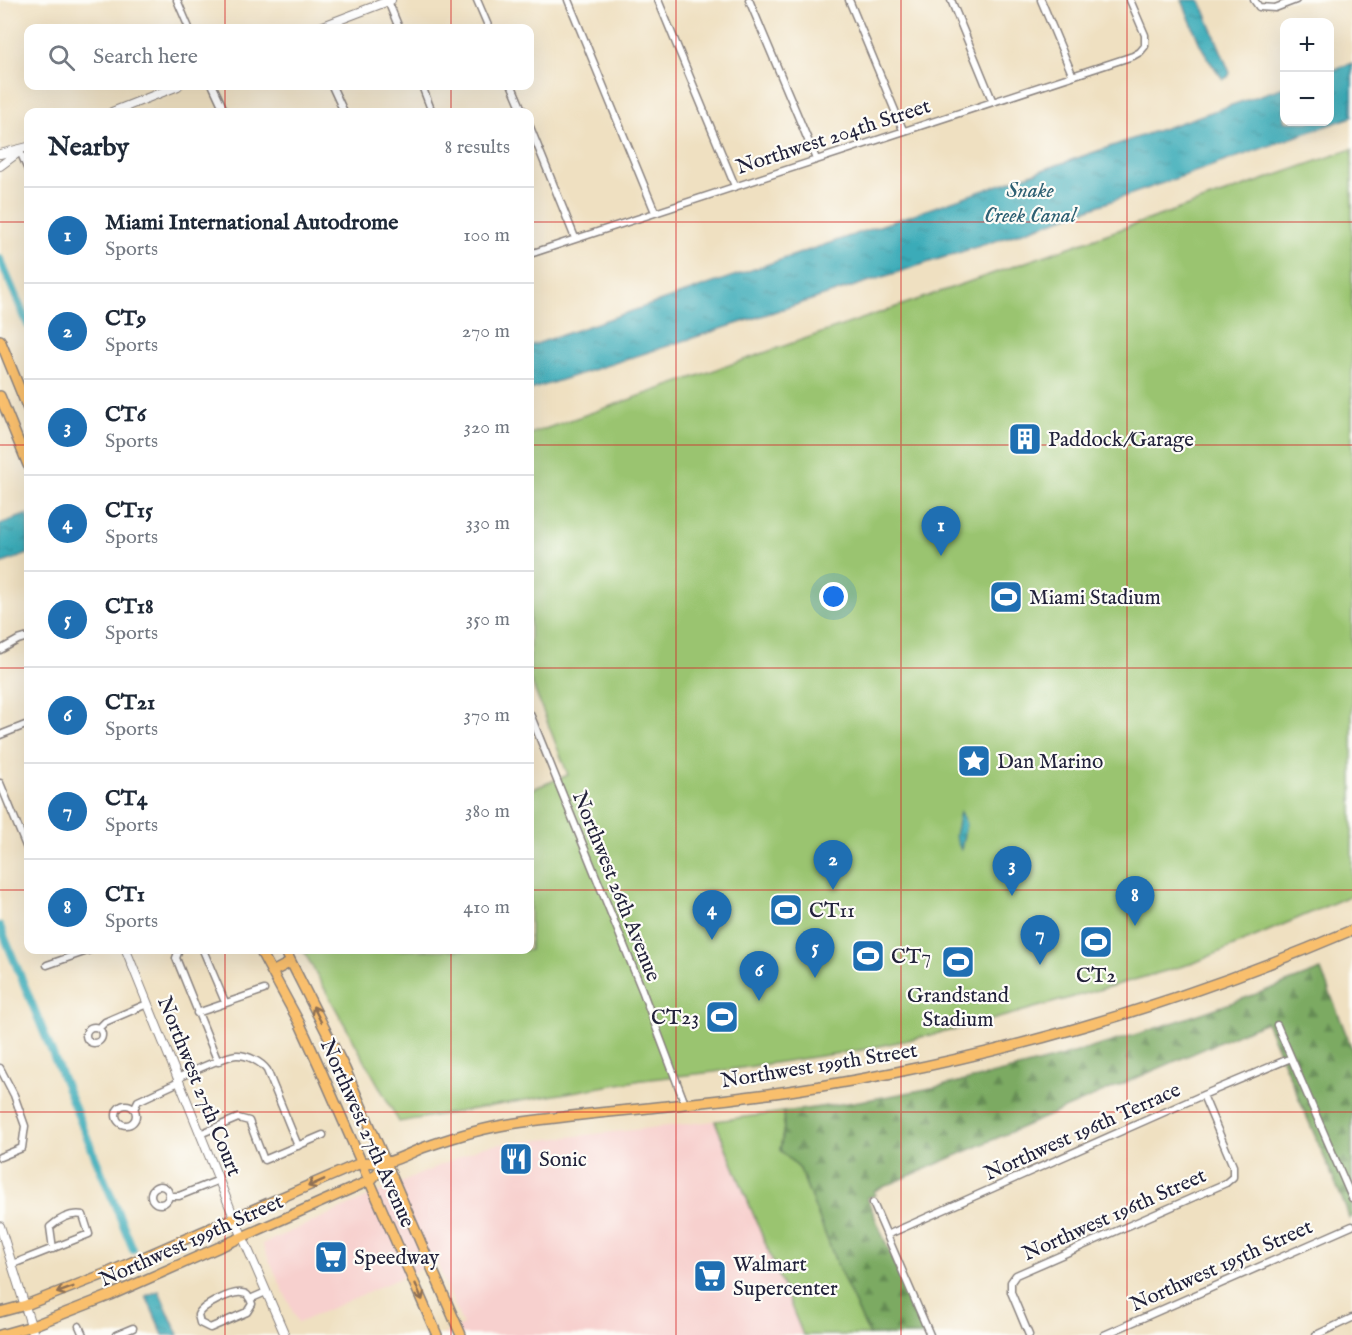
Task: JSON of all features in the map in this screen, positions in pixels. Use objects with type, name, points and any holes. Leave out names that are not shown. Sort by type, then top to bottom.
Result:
[{"type":"main road","points":[[0,340],[24,399]]},
{"type":"main road","points":[[0,396],[24,455]]},
{"type":"main road","name":"Northwest 199th Street","points":[[0,1312],[26,1305],[106,1273],[363,1162],[387,1162],[430,1145],[508,1124],[793,1090],[891,1073],[990,1051],[1107,1019],[1215,983],[1352,930]]},
{"type":"main road","name":"Northwest 27th Avenue","points":[[262,954],[300,1024],[371,1180],[437,1335]]},
{"type":"main road","name":"Northwest 27th Avenue","points":[[287,954],[345,1069],[460,1335]]},
{"type":"main road","points":[[272,972],[291,962]]},
{"type":"main road","name":"Northwest 199th Street","points":[[0,1335],[33,1331],[243,1238],[371,1180],[387,1162]]},
{"type":"street","points":[[177,0],[187,24]]},
{"type":"street","points":[[477,0],[487,24]]},
{"type":"street","points":[[568,0],[655,212]]},
{"type":"street","points":[[658,0],[735,186]]},
{"type":"street","points":[[749,0],[816,159]]},
{"type":"street","points":[[849,0],[903,130]]},
{"type":"street","points":[[951,0],[992,100]]},
{"type":"street","points":[[1041,0],[1072,74]]},
{"type":"street","name":"Northwest 204th Street","points":[[534,253],[992,100],[1133,56],[1145,46],[1145,35],[1130,0]]},
{"type":"street","points":[[1256,3],[1275,8],[1296,0]]},
{"type":"street","points":[[329,24],[389,1],[398,24]]},
{"type":"street","points":[[122,108],[168,90]]},
{"type":"street","points":[[215,90],[223,108]]},
{"type":"street","points":[[334,90],[342,108]]},
{"type":"street","points":[[424,90],[430,108]]},
{"type":"street","points":[[514,90],[521,108]]},
{"type":"street","points":[[534,137],[575,238]]},
{"type":"street","points":[[0,154],[24,149]]},
{"type":"street","points":[[0,166],[24,149]]},
{"type":"street","points":[[0,650],[24,638]]},
{"type":"street","name":"Northwest 26th Avenue","points":[[534,724],[642,990],[685,1104]]},
{"type":"street","points":[[0,735],[24,726]]},
{"type":"street","points":[[0,783],[24,841]]},
{"type":"street","points":[[47,966],[67,954]]},
{"type":"street","name":"Northwest 27th Court","points":[[128,954],[234,1217],[285,1335]]},
{"type":"street","points":[[177,954],[176,958],[218,1062]]},
{"type":"street","points":[[205,954],[225,1002]]},
{"type":"street","points":[[198,1013],[264,990]]},
{"type":"street","points":[[99,1028],[105,1022],[147,1004]]},
{"type":"street","points":[[1277,1025],[1352,1198]]},
{"type":"street","points":[[134,1109],[138,1101],[218,1062],[236,1055],[250,1058],[263,1066],[298,1146]]},
{"type":"street","name":"Northwest 196th Terrace","points":[[887,1235],[1291,1058]]},
{"type":"street","points":[[0,1068],[14,1095],[25,1126],[22,1148],[0,1157]]},
{"type":"street","name":"Northwest 196th Street","points":[[1029,1335],[1011,1292],[1011,1282],[1016,1275],[1226,1183],[1233,1177],[1233,1166],[1203,1095]]},
{"type":"street","points":[[200,1134],[238,1118],[249,1121],[264,1160],[323,1135]]},
{"type":"street","points":[[168,1196],[179,1196],[219,1180]]},
{"type":"street","points":[[873,1203],[930,1335]]},
{"type":"street","points":[[13,1264],[53,1249],[89,1234],[83,1215],[76,1214],[50,1227],[53,1249]]},
{"type":"street","points":[[0,1226],[33,1331]]},
{"type":"street","name":"Northwest 195th Street","points":[[1104,1335],[1352,1226]]},
{"type":"street","points":[[250,1299],[266,1292]]},
{"type":"street","points":[[242,1293],[250,1299],[252,1304],[247,1312],[210,1328],[202,1325],[198,1318],[201,1308],[234,1294],[242,1293]]},
{"type":"street","points":[[1316,1335],[1352,1318]]},
{"type":"street","points":[[79,1326],[83,1335]]},
{"type":"street","points":[[1124,1327],[1127,1335]]},
{"type":"street","points":[[116,1335],[133,1328]]},
{"type":"shaded area","points":[[715,1121],[804,1335],[442,1335],[463,1325],[436,1262],[298,1323],[262,1244],[484,1146]]},
{"type":"green space","points":[[1352,149],[1352,895],[1194,963],[963,1028],[861,1050],[714,1072],[642,1080],[399,1122],[305,954],[534,954],[534,788],[568,775],[534,688],[534,433]]},
{"type":"green space","points":[[1321,970],[1352,1049],[1352,1217],[1349,1219],[1266,1022],[874,1191],[875,1195],[867,1198],[924,1335],[869,1335],[836,1262],[800,1169],[780,1150],[784,1127],[783,1112],[909,1092],[1045,1061],[1184,1019]]},
{"type":"green space","points":[[783,1112],[784,1127],[780,1150],[800,1169],[836,1262],[869,1335],[803,1335],[715,1121]]},
{"type":"water","points":[[1182,0],[1200,0],[1230,73],[1228,77],[1223,79],[1208,59]]},
{"type":"water","name":"Snake Creek Canal","points":[[1352,63],[1352,117],[1334,123],[1334,70]]},
{"type":"water","name":"Snake Creek Canal","points":[[1280,88],[1280,126],[1326,126],[1017,234],[534,389],[534,345]]},
{"type":"water","points":[[24,515],[24,555],[0,564],[0,524]]},
{"type":"water","points":[[960,812],[966,824],[961,850],[955,836]]},
{"type":"water","points":[[159,1291],[178,1335],[163,1335],[146,1296]]},
{"type":"waterway","points":[[0,259],[24,316]]},
{"type":"waterway","points":[[0,926],[133,1249]]},
{"type":"place","name":"Paddock/Garage","points":[[1025,439]]},
{"type":"place","name":"Miami International Autodrome","points":[[941,556]]},
{"type":"place","name":"Miami Stadium","points":[[1006,597]]},
{"type":"place","name":"Dan Marino","points":[[974,761]]},
{"type":"place","name":"CT9","points":[[833,890]]},
{"type":"place","name":"CT6","points":[[1012,896]]},
{"type":"place","name":"CT11","points":[[786,910]]},
{"type":"place","name":"CT1","points":[[1135,926]]},
{"type":"place","name":"CT15","points":[[712,940]]},
{"type":"place","name":"CT2","points":[[1096,942]]},
{"type":"place","name":"CT7","points":[[868,956]]},
{"type":"place","name":"Grandstand Stadium","points":[[958,962]]},
{"type":"place","name":"CT4","points":[[1040,965]]},
{"type":"place","name":"CT18","points":[[815,978]]},
{"type":"place","name":"CT21","points":[[759,1001]]},
{"type":"place","name":"CT23","points":[[722,1017]]},
{"type":"place","name":"Sonic","points":[[516,1159]]},
{"type":"place","name":"Speedway","points":[[331,1257]]},
{"type":"place","name":"Walmart Supercenter","points":[[710,1276]]}]
